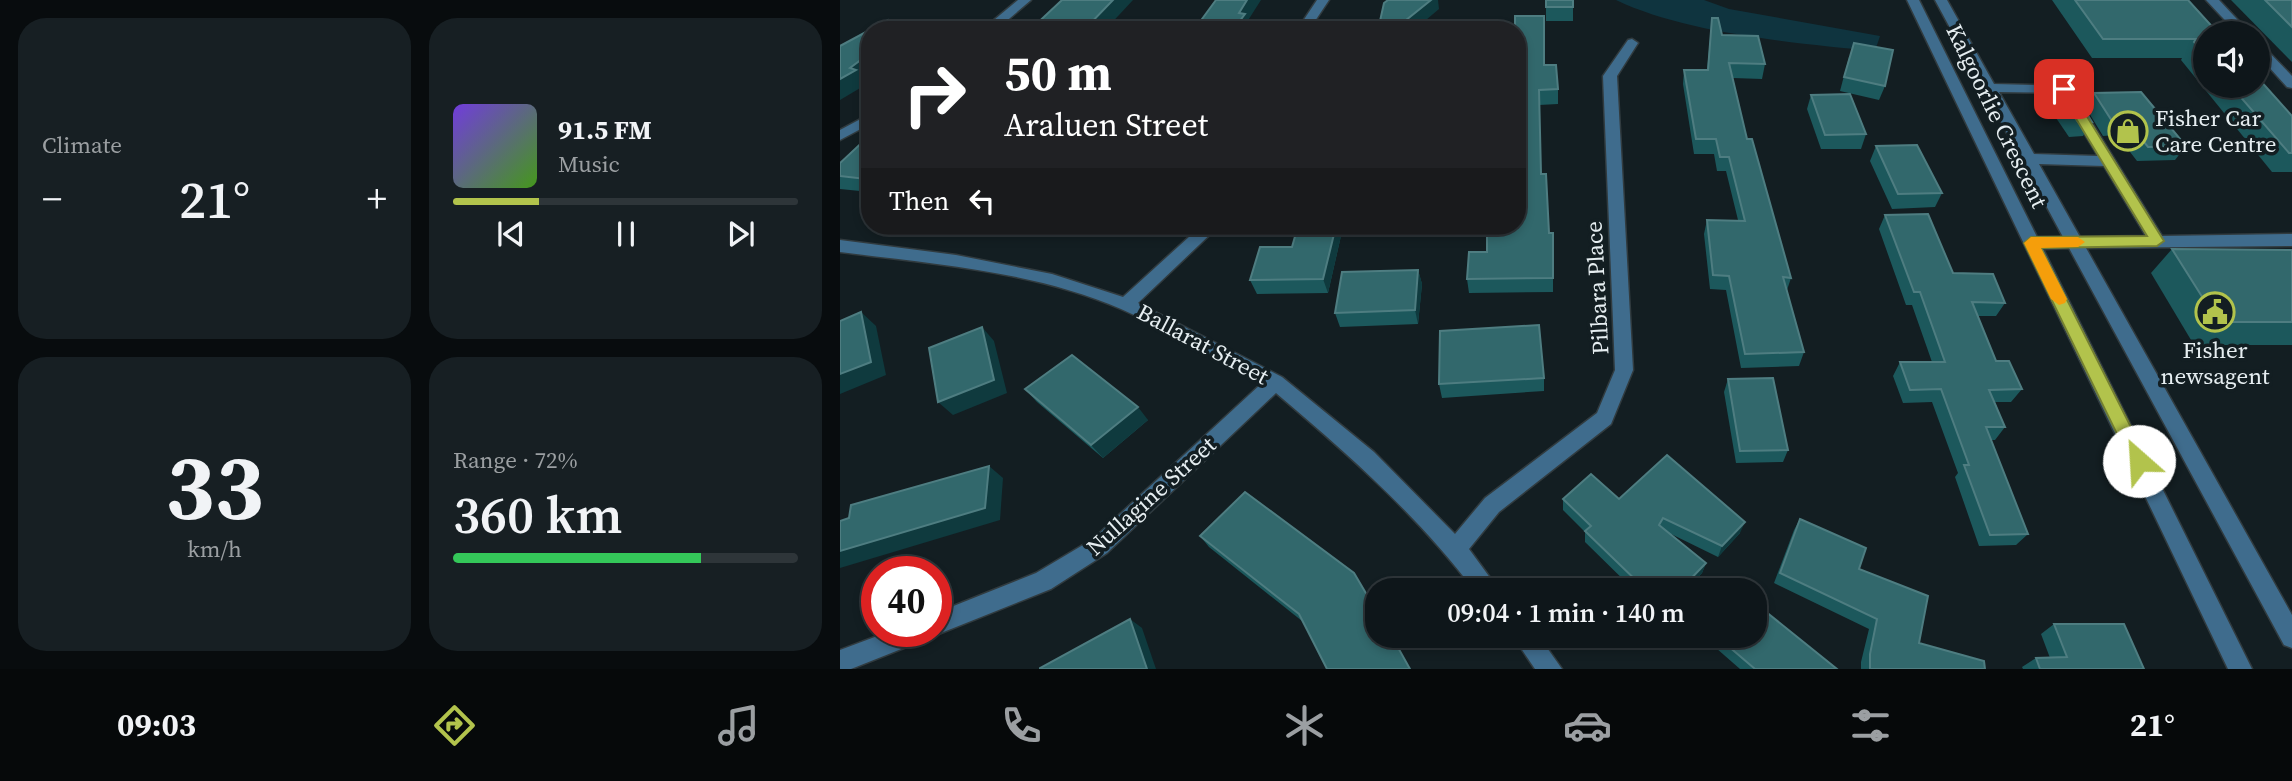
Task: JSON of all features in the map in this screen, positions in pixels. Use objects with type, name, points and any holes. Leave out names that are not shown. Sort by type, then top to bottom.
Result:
[{"type":"street","points":[[999,21],[1025,0]]},
{"type":"street","points":[[1309,21],[1323,0]]},
{"type":"street","name":"Kalgoorlie Crescent","points":[[1913,0],[2240,669]]},
{"type":"street","name":"Kalgoorlie Crescent","points":[[1941,0],[2292,637]]},
{"type":"street","points":[[2212,0],[2232,21]]},
{"type":"street","name":"Pilbara Place","points":[[1456,549],[1492,505],[1604,418],[1624,370],[1610,76],[1632,43]]},
{"type":"street","points":[[2270,61],[2292,84]]},
{"type":"street","points":[[1990,88],[2064,89],[2157,241]]},
{"type":"street","points":[[840,136],[861,123]]},
{"type":"street","points":[[2029,159],[2108,161]]},
{"type":"street","points":[[1126,304],[1201,235]]},
{"type":"street","points":[[2031,243],[2292,240]]},
{"type":"street","name":"Ballarat Street","points":[[840,246],[956,261],[1038,277],[1126,304],[1276,382],[1367,458],[1456,549],[1479,578]]},
{"type":"street","name":"Nullagine Street","points":[[952,618],[1043,581],[1100,545],[1276,382]]},
{"type":"street","points":[[840,662],[878,647]]},
{"type":"street","points":[[1533,648],[1550,669]]},
{"type":"shaded area","points":[[1616,0],[1704,0],[1729,9],[1880,36],[1875,51],[1777,40],[1675,21]]},
{"type":"building","points":[[1062,0],[1113,0],[1093,21],[1040,21]]},
{"type":"building","points":[[1216,0],[1247,0],[1239,13],[1245,14],[1240,21],[1201,21]]},
{"type":"building","points":[[1388,0],[1431,0],[1405,21],[1380,21],[1384,3]]},
{"type":"building","points":[[1546,0],[1573,0],[1573,7],[1546,7]]},
{"type":"building","points":[[2075,0],[2188,0],[2207,21],[2193,21],[2193,39],[2103,39]]},
{"type":"building","points":[[2265,0],[2292,0],[2292,27]]},
{"type":"building","points":[[1515,16],[1544,16],[1544,65],[1556,65],[1558,89],[1539,90],[1541,174],[1546,174],[1549,233],[1553,233],[1553,278],[1467,279],[1469,252],[1487,252],[1487,235],[1526,235],[1526,21],[1515,21]]},
{"type":"building","points":[[1712,18],[1718,18],[1722,35],[1758,36],[1765,64],[1729,63],[1747,139],[1752,139],[1791,278],[1783,277],[1804,352],[1745,354],[1729,276],[1713,275],[1707,220],[1745,221],[1729,157],[1720,157],[1716,139],[1696,139],[1684,70],[1708,70]]},
{"type":"building","points":[[861,35],[861,60],[850,68],[856,70],[840,79],[840,46]]},
{"type":"building","points":[[1854,43],[1893,50],[1885,86],[1844,77]]},
{"type":"building","points":[[2270,91],[2292,116],[2292,153],[2289,153],[2241,98],[2270,98]]},
{"type":"building","points":[[2141,92],[2186,146],[2148,147],[2127,121],[2112,121],[2094,93]]},
{"type":"building","points":[[1850,94],[1866,134],[1825,135],[1811,95]]},
{"type":"building","points":[[2058,94],[2075,94],[2092,122],[2078,122]]},
{"type":"building","points":[[861,143],[861,178],[840,176],[840,163]]},
{"type":"building","points":[[1917,145],[1942,193],[1898,194],[1876,146]]},
{"type":"building","points":[[1928,214],[1953,273],[1993,274],[2005,303],[1972,302],[1996,361],[2009,361],[2022,389],[1989,390],[2005,427],[1986,427],[2028,534],[1990,535],[1964,465],[1969,465],[1941,389],[1910,390],[1900,362],[1945,362],[1920,292],[1914,292],[1885,215]]},
{"type":"building","points":[[1295,235],[1334,235],[1323,279],[1250,280],[1260,247],[1292,247]]},
{"type":"building","points":[[2172,249],[2292,250],[2292,322],[2218,322]]},
{"type":"building","points":[[1418,270],[1415,310],[1335,313],[1342,272]]},
{"type":"building","points":[[861,312],[871,362],[840,374],[840,321]]},
{"type":"building","points":[[1539,325],[1544,378],[1439,384],[1440,331]]},
{"type":"building","points":[[982,327],[994,380],[938,402],[929,348]]},
{"type":"building","points":[[1072,355],[1138,407],[1091,445],[1025,389]]},
{"type":"building","points":[[1773,378],[1788,450],[1740,451],[1728,379]]},
{"type":"building","points":[[1667,455],[1745,522],[1722,546],[1663,518],[1659,525],[1706,563],[1692,578],[1634,578],[1585,531],[1591,526],[1563,499],[1591,474],[1619,499]]},
{"type":"building","points":[[989,466],[985,508],[840,551],[840,521],[849,518],[851,505]]},
{"type":"building","points":[[1245,492],[1354,573],[1365,592],[1365,648],[1398,648],[1410,669],[1327,669],[1299,614],[1200,536]]},
{"type":"building","points":[[1800,519],[1866,548],[1859,569],[1928,596],[1919,643],[1984,661],[1985,669],[1870,669],[1877,619],[1780,573]]},
{"type":"building","points":[[1767,613],[1837,669],[1755,669],[1730,648],[1767,648]]},
{"type":"building","points":[[1130,619],[1147,669],[1040,669],[1040,668]]},
{"type":"building","points":[[2054,624],[2124,624],[2144,669],[2040,669],[2036,658],[2067,657]]},
{"type":"slow traffic","points":[[2059,299],[2031,243],[2078,242]]},
{"type":"place","name":"Fisher Car Care Centre","points":[[2128,131]]},
{"type":"place","name":"Fisher newsagent","points":[[2215,312]]},
{"type":"route","points":[[2064,89],[2157,241],[2031,243],[2139,461]]}]
